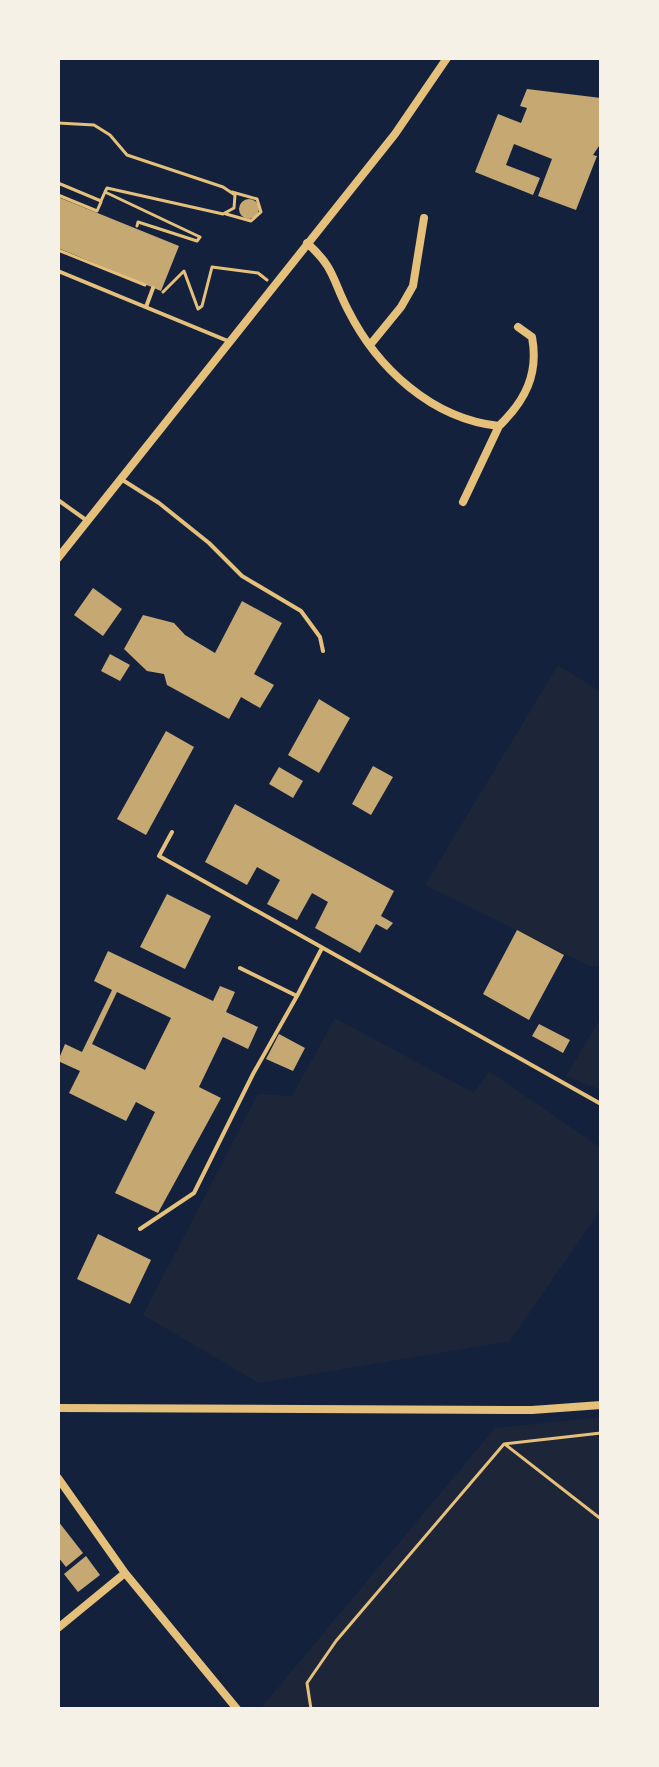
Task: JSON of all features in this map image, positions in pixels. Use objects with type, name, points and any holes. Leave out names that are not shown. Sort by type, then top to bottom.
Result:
[{"type":"street","points":[[58,558],[395,134],[447,58]]},
{"type":"street","points":[[370,345],[401,307],[413,286],[424,218]]},
{"type":"street","points":[[307,243],[329,264],[346,307],[370,345],[408,388],[434,405],[499,426]]},
{"type":"street","points":[[463,502],[499,426],[519,407],[530,383],[535,356],[532,337],[518,327]]},
{"type":"street","points":[[58,1408],[532,1410],[601,1405]]},
{"type":"street","points":[[58,1478],[125,1573],[237,1709]]},
{"type":"street","points":[[58,1628],[125,1573]]},
{"type":"lane","points":[[58,271],[228,341]]},
{"type":"lane","points":[[146,307],[153,288]]},
{"type":"lane","points":[[119,478],[181,520],[242,576],[301,611],[320,637],[323,651]]},
{"type":"lane","points":[[58,500],[86,520]]},
{"type":"lane","points":[[172,832],[159,856],[601,1104]]},
{"type":"lane","points":[[140,1229],[194,1193],[253,1074],[322,948]]},
{"type":"lane","points":[[240,968],[297,996]]},
{"type":"path","points":[[58,123],[94,125],[110,135],[127,155],[255,198],[261,212],[251,221],[107,188],[97,211],[58,195]]},
{"type":"path","points":[[58,183],[101,201]]},
{"type":"path","points":[[105,192],[200,237],[197,241],[138,222],[137,226]]},
{"type":"path","points":[[226,214],[235,204],[232,192]]},
{"type":"path","points":[[58,250],[165,293],[184,271],[198,309],[202,306],[212,267],[258,273],[273,286]]},
{"type":"path","points":[[311,1709],[307,1683],[336,1641],[504,1444],[601,1433]]},
{"type":"path","points":[[504,1444],[601,1519]]},
{"type":"shaded area","points":[[558,665],[601,692],[601,966],[590,966],[425,885]]},
{"type":"shaded area","points":[[601,1017],[601,1090],[566,1076]]},
{"type":"shaded area","points":[[335,1018],[474,1093],[489,1071],[601,1148],[601,1209],[510,1341],[259,1383],[143,1315],[258,1094],[292,1096]]},
{"type":"shaded area","points":[[601,1417],[601,1709],[260,1709],[495,1428]]},
{"type":"building","points":[[527,89],[601,98],[601,143],[593,155],[597,156],[576,210],[538,196],[552,159],[514,144],[506,165],[540,178],[533,195],[475,172],[498,114],[521,123],[527,108],[520,106]]},
{"type":"building","points":[[58,197],[179,246],[161,291],[58,248]]},
{"type":"building","points":[[249,199],[256,202],[259,209],[256,216],[249,219],[242,216],[239,209],[242,202]]},
{"type":"building","points":[[93,588],[122,609],[103,636],[74,615]]},
{"type":"building","points":[[242,601],[282,623],[254,674],[274,685],[260,708],[241,697],[229,719],[167,685],[164,674],[147,671],[124,649],[143,615],[174,623],[185,635],[215,653]]},
{"type":"building","points":[[110,654],[130,665],[120,681],[101,671]]},
{"type":"building","points":[[319,699],[350,718],[319,773],[288,755]]},
{"type":"building","points":[[166,731],[194,747],[146,835],[117,819]]},
{"type":"building","points":[[373,766],[393,777],[371,815],[352,804]]},
{"type":"building","points":[[279,767],[303,781],[293,798],[269,784]]},
{"type":"building","points":[[235,804],[394,891],[381,916],[393,923],[387,930],[376,924],[360,953],[315,928],[328,902],[312,893],[297,920],[267,904],[280,880],[257,867],[247,885],[205,862]]},
{"type":"building","points":[[167,894],[211,916],[185,969],[140,947]]},
{"type":"building","points":[[517,930],[564,955],[529,1020],[483,994]]},
{"type":"building","points":[[108,951],[213,1001],[220,986],[235,992],[226,1012],[258,1027],[248,1049],[223,1037],[199,1087],[221,1098],[158,1213],[115,1193],[155,1112],[136,1102],[126,1121],[69,1093],[80,1071],[58,1061],[65,1044],[82,1052],[112,990],[94,981]],"holes":[[[117,992],[171,1018],[145,1070],[92,1044]]]},
{"type":"building","points":[[539,1024],[570,1040],[563,1053],[532,1036]]},
{"type":"building","points":[[279,1034],[305,1048],[293,1071],[266,1059]]},
{"type":"building","points":[[98,1234],[151,1260],[130,1304],[77,1279]]},
{"type":"building","points":[[58,1521],[83,1553],[66,1567],[58,1557]]},
{"type":"building","points":[[86,1556],[100,1575],[78,1592],[64,1574]]}]
